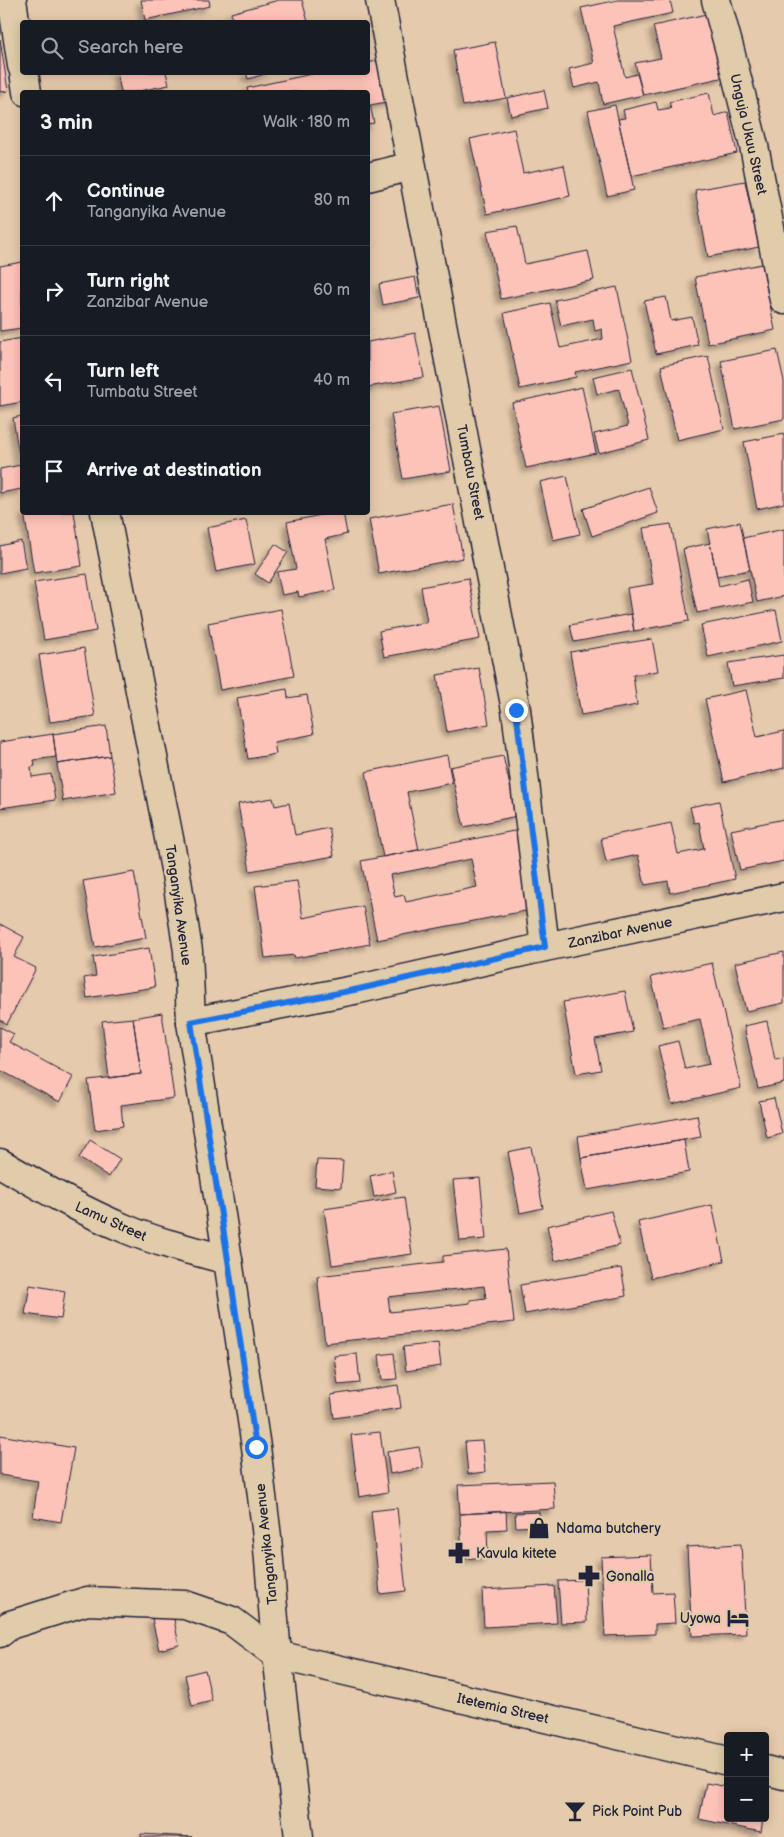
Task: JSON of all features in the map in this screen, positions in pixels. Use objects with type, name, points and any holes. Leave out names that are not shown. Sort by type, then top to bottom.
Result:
[{"type":"street","points":[[12,0],[20,53]]},
{"type":"street","name":"Tumbatu Street","points":[[380,0],[516,710],[545,947]]},
{"type":"street","name":"Unguja Ukuu Street","points":[[716,0],[754,146],[784,300]]},
{"type":"street","points":[[24,75],[27,90]]},
{"type":"street","points":[[370,176],[412,166]]},
{"type":"street","name":"Tanganyika Avenue","points":[[105,515],[176,874],[188,952],[191,1022],[257,1457],[277,1655],[299,1837]]},
{"type":"street","name":"Zanzibar Avenue","points":[[191,1022],[359,989],[545,947],[784,897]]},
{"type":"street","name":"Lamu Street","points":[[0,1163],[88,1213],[127,1230],[161,1242],[228,1260]]},
{"type":"street","points":[[0,1633],[10,1625],[87,1601],[185,1605],[232,1621],[277,1655]]},
{"type":"street","name":"Itetemia Street","points":[[277,1655],[724,1760]]},
{"type":"street","points":[[769,1771],[784,1775]]},
{"type":"building","points":[[141,0],[209,0],[210,6],[145,20]]},
{"type":"building","points":[[279,0],[302,0],[307,20],[233,20],[231,13]]},
{"type":"building","points":[[618,0],[670,0],[673,13],[613,26],[625,77],[637,74],[643,95],[603,104],[599,82],[574,88],[569,69],[594,63],[581,8]]},
{"type":"building","points":[[711,13],[725,77],[643,95],[635,63],[661,58],[653,26]]},
{"type":"building","points":[[0,39],[8,91],[0,92]]},
{"type":"building","points":[[495,42],[506,98],[463,106],[453,50]]},
{"type":"building","points":[[388,58],[397,100],[370,105],[370,90],[248,90],[247,88],[307,75],[370,75],[370,62]]},
{"type":"building","points":[[118,75],[167,75],[169,85],[144,90],[121,90]]},
{"type":"building","points":[[247,75],[262,75],[248,79]]},
{"type":"building","points":[[544,90],[548,108],[511,116],[507,98]]},
{"type":"building","points":[[709,93],[714,116],[728,112],[737,153],[631,176],[618,119],[625,118],[623,110],[656,102],[658,110],[671,108],[669,102]]},
{"type":"building","points":[[370,105],[374,123],[370,124]]},
{"type":"building","points":[[615,105],[634,190],[607,196],[588,111]]},
{"type":"building","points":[[514,129],[523,173],[564,165],[570,196],[487,214],[470,139]]},
{"type":"building","points":[[745,181],[759,247],[708,257],[695,190]]},
{"type":"building","points":[[517,226],[525,264],[588,251],[594,280],[501,299],[487,231]]},
{"type":"building","points":[[20,262],[20,328],[0,331],[0,266]]},
{"type":"building","points":[[762,264],[775,330],[708,344],[695,277]]},
{"type":"building","points":[[415,277],[419,298],[383,305],[379,284]]},
{"type":"building","points":[[617,287],[632,360],[575,372],[576,377],[520,389],[504,313],[550,303],[560,348],[603,339],[602,329],[595,331],[593,319],[561,326],[555,300]]},
{"type":"building","points":[[666,297],[671,321],[692,317],[698,345],[656,354],[644,301]]},
{"type":"building","points":[[415,333],[424,377],[370,387],[370,342]]},
{"type":"building","points":[[20,338],[20,402],[0,406],[0,342]]},
{"type":"building","points":[[777,350],[784,381],[784,419],[735,429],[721,361]]},
{"type":"building","points":[[708,356],[724,429],[677,440],[661,366]]},
{"type":"building","points":[[632,368],[649,440],[599,453],[594,434],[628,426],[619,389],[597,394],[593,377]]},
{"type":"building","points":[[582,387],[596,453],[526,468],[512,403]]},
{"type":"building","points":[[439,406],[451,471],[403,479],[391,414]]},
{"type":"building","points":[[20,416],[20,462],[13,418]]},
{"type":"building","points":[[784,434],[784,503],[757,509],[744,442]]},
{"type":"building","points":[[20,465],[20,489],[0,493],[0,469]]},
{"type":"building","points":[[567,476],[580,534],[553,540],[540,482]]},
{"type":"building","points":[[649,487],[658,513],[592,536],[583,509]]},
{"type":"building","points":[[453,504],[463,558],[379,574],[369,519]]},
{"type":"building","points":[[24,515],[74,515],[82,566],[34,573]]},
{"type":"building","points":[[321,515],[344,515],[347,534],[325,539],[335,590],[299,597],[298,592],[282,595],[277,572],[296,569],[287,522]]},
{"type":"building","points":[[246,520],[255,564],[216,572],[207,528]]},
{"type":"building","points":[[740,522],[750,570],[717,576],[707,529]]},
{"type":"building","points":[[671,524],[689,621],[634,631],[627,588],[653,584],[643,528]]},
{"type":"building","points":[[784,529],[784,596],[757,602],[743,538]]},
{"type":"building","points":[[21,541],[26,568],[0,573],[0,546]]},
{"type":"building","points":[[710,543],[719,586],[748,579],[753,602],[697,613],[683,549]]},
{"type":"building","points":[[275,544],[288,552],[268,583],[255,574]]},
{"type":"building","points":[[87,574],[96,631],[44,640],[34,582]]},
{"type":"building","points":[[468,578],[480,639],[384,657],[379,631],[427,622],[421,587]]},
{"type":"building","points":[[281,609],[294,676],[220,690],[208,623]]},
{"type":"building","points":[[776,610],[782,641],[708,657],[701,625]]},
{"type":"building","points":[[631,614],[634,631],[574,642],[570,625]]},
{"type":"building","points":[[652,639],[658,671],[633,675],[637,705],[581,715],[570,652]]},
{"type":"building","points":[[84,648],[95,716],[50,722],[39,655]]},
{"type":"building","points":[[784,655],[784,678],[732,686],[728,663]]},
{"type":"building","points":[[479,668],[489,724],[447,732],[437,675]]},
{"type":"building","points":[[287,689],[288,698],[307,695],[314,734],[274,742],[276,754],[248,759],[237,698]]},
{"type":"building","points":[[746,690],[757,737],[784,731],[784,768],[724,782],[705,699]]},
{"type":"building","points":[[106,726],[110,756],[57,764],[53,734]]},
{"type":"building","points":[[53,734],[56,757],[34,760],[35,766],[31,767],[32,777],[51,774],[55,800],[0,808],[0,742]]},
{"type":"building","points":[[447,755],[452,783],[407,792],[419,850],[383,857],[366,772]]},
{"type":"building","points":[[110,756],[116,792],[63,801],[57,764]]},
{"type":"building","points":[[503,756],[517,816],[464,827],[450,767]]},
{"type":"building","points":[[273,798],[275,806],[289,803],[295,835],[329,828],[334,856],[250,871],[238,804]]},
{"type":"building","points":[[719,801],[735,879],[670,893],[668,881],[645,885],[638,855],[606,862],[601,838],[671,823],[678,854],[704,849],[699,822],[694,823],[690,807]]},
{"type":"building","points":[[784,819],[784,861],[740,870],[731,830]]},
{"type":"building","points":[[519,830],[535,909],[377,940],[361,861]],"holes":[[[471,859],[477,887],[406,902],[404,895],[395,897],[390,875]]]},
{"type":"building","points":[[134,872],[146,938],[95,947],[83,881]]},
{"type":"building","points":[[297,881],[303,918],[363,906],[370,944],[295,958],[294,955],[265,958],[255,886]]},
{"type":"building","points":[[0,924],[24,937],[14,957],[36,968],[7,1024],[0,1020]]},
{"type":"building","points":[[149,948],[155,987],[87,998],[84,978],[96,976],[93,957]]},
{"type":"building","points":[[784,952],[784,1003],[746,1011],[735,963]]},
{"type":"building","points":[[712,963],[741,1088],[672,1104],[658,1046],[678,1041],[685,1069],[710,1064],[700,1019],[663,1027],[651,977]]},
{"type":"building","points":[[625,991],[633,1032],[595,1039],[601,1070],[576,1074],[563,1002]]},
{"type":"building","points":[[162,1013],[174,1098],[121,1105],[123,1126],[95,1130],[88,1080],[141,1074],[133,1018]]},
{"type":"building","points":[[133,1018],[141,1074],[109,1078],[102,1021]]},
{"type":"building","points":[[767,1021],[775,1060],[784,1058],[784,1083],[758,1089],[744,1026]]},
{"type":"building","points":[[0,1027],[14,1034],[9,1042],[73,1077],[60,1102],[0,1070]]},
{"type":"building","points":[[774,1098],[782,1134],[767,1138],[759,1101]]},
{"type":"building","points":[[697,1115],[701,1137],[581,1158],[578,1136]]},
{"type":"building","points":[[90,1140],[120,1159],[109,1177],[79,1158]]},
{"type":"building","points":[[684,1140],[689,1172],[587,1190],[581,1158]]},
{"type":"building","points":[[531,1147],[543,1208],[520,1213],[508,1152]]},
{"type":"building","points":[[317,1160],[343,1161],[341,1188],[315,1186]]},
{"type":"building","points":[[392,1171],[396,1192],[374,1197],[370,1176]]},
{"type":"building","points":[[480,1178],[486,1239],[460,1241],[453,1180]]},
{"type":"building","points":[[404,1197],[412,1254],[332,1265],[324,1209]]},
{"type":"building","points":[[712,1205],[724,1261],[651,1278],[638,1222]]},
{"type":"building","points":[[611,1211],[620,1245],[555,1261],[547,1226]]},
{"type":"building","points":[[506,1249],[514,1322],[325,1343],[317,1276],[443,1262],[443,1256]],"holes":[[[484,1286],[486,1298],[470,1300],[470,1303],[390,1312],[388,1297]]]},
{"type":"building","points":[[621,1268],[626,1296],[525,1314],[520,1285]]},
{"type":"building","points":[[30,1285],[65,1291],[61,1319],[25,1314]]},
{"type":"building","points":[[438,1343],[441,1366],[406,1371],[403,1347]]},
{"type":"building","points":[[394,1353],[397,1379],[382,1380],[379,1355]]},
{"type":"building","points":[[357,1354],[360,1383],[338,1385],[334,1356]]},
{"type":"building","points":[[398,1385],[401,1408],[334,1418],[331,1395]]},
{"type":"building","points":[[380,1432],[388,1492],[359,1497],[351,1435]]},
{"type":"building","points":[[0,1435],[74,1448],[61,1522],[33,1517],[38,1481],[0,1475]]},
{"type":"building","points":[[482,1441],[485,1472],[468,1474],[465,1442]]},
{"type":"building","points":[[419,1447],[423,1468],[390,1474],[387,1452]]},
{"type":"building","points":[[553,1481],[555,1509],[460,1514],[458,1485]]},
{"type":"building","points":[[397,1508],[406,1591],[380,1594],[371,1511]]},
{"type":"building","points":[[506,1511],[507,1529],[487,1530],[488,1557],[462,1559],[460,1514]]},
{"type":"building","points":[[539,1512],[540,1526],[516,1527],[515,1513]]},
{"type":"building","points":[[741,1544],[746,1634],[692,1636],[687,1547]]},
{"type":"building","points":[[651,1555],[653,1593],[673,1592],[675,1623],[655,1624],[655,1634],[605,1636],[601,1557]]},
{"type":"building","points":[[585,1580],[587,1622],[561,1623],[558,1581]]},
{"type":"building","points":[[554,1586],[557,1623],[484,1627],[482,1590]]},
{"type":"building","points":[[173,1615],[179,1645],[159,1650],[152,1619]]},
{"type":"building","points":[[205,1670],[212,1701],[192,1706],[185,1675]]},
{"type":"building","points":[[706,1783],[724,1786],[724,1822],[762,1822],[761,1832],[699,1819]]},
{"type":"building","points":[[141,1834],[192,1837],[141,1837]]},
{"type":"place","name":"Ndama butchery","points":[[539,1528]]},
{"type":"place","name":"Kavula kitete","points":[[459,1553]]},
{"type":"place","name":"Gonalla","points":[[589,1576]]},
{"type":"place","name":"Uyowa","points":[[738,1618]]},
{"type":"place","name":"Pick Point Pub","points":[[575,1811]]},
{"type":"route","points":[[256,1447],[191,1022],[359,989],[545,947],[516,710]]}]
